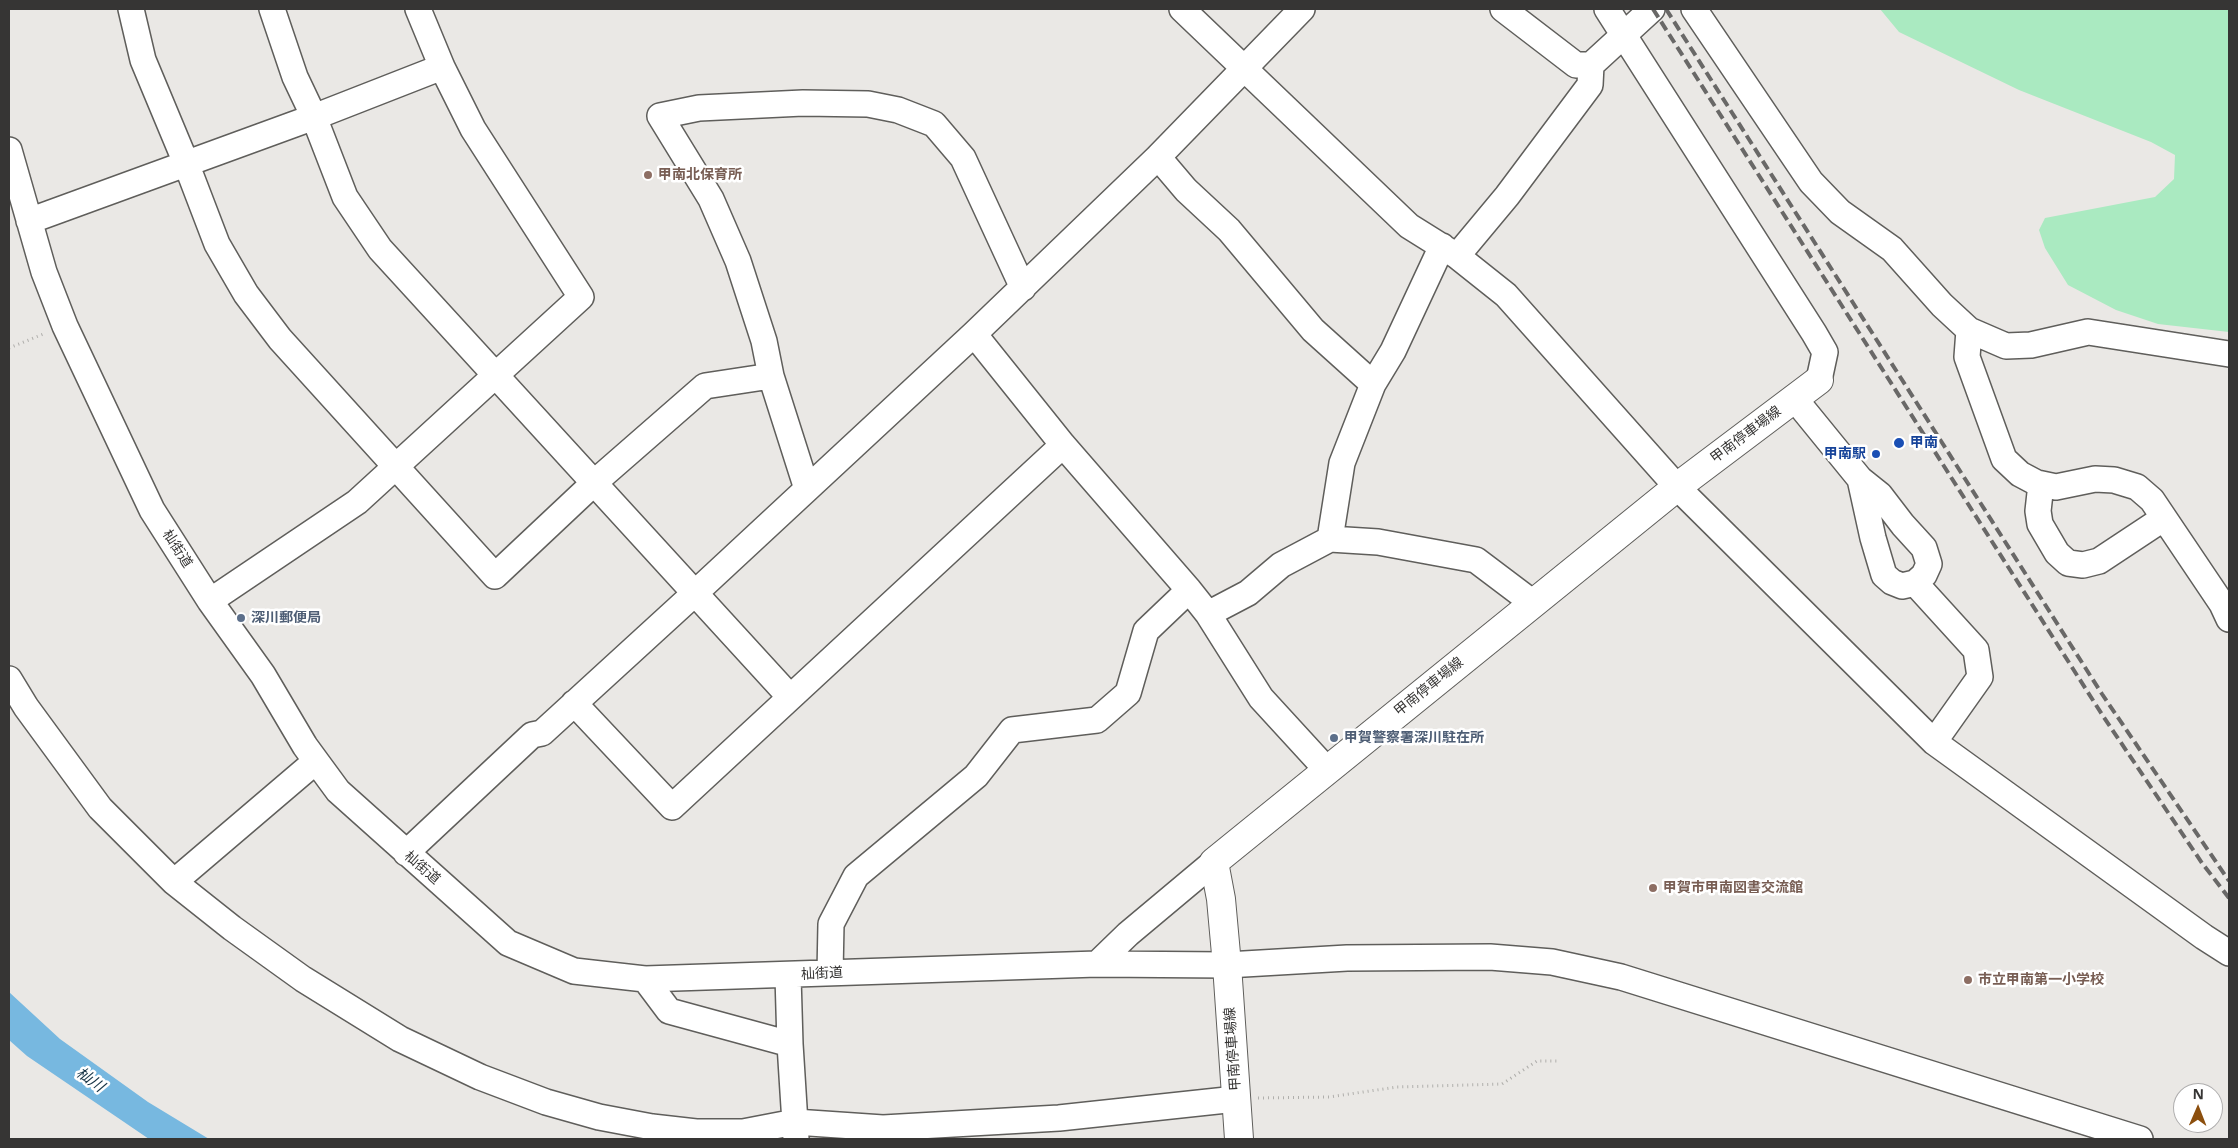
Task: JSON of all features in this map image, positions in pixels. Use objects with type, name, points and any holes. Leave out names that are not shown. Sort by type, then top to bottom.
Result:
[{"type":"main road","name":"甲南停車場線","points":[[1238,1118],[1220,899],[1214,862],[1677,487],[1819,380]]},
{"type":"street","points":[[131,9],[143,60],[217,244],[246,294],[280,339],[495,576],[595,482],[705,386],[771,376]]},
{"type":"street","points":[[272,9],[295,77],[314,117],[345,197],[380,249],[790,697]]},
{"type":"street","points":[[210,601],[357,502],[581,297],[473,129],[442,67],[418,9]]},
{"type":"street","points":[[1182,9],[1409,226],[1450,251],[1506,295],[1677,487],[1934,742],[2204,937],[2229,953]]},
{"type":"street","points":[[406,853],[532,735],[542,733],[974,334],[1158,157],[1302,9]]},
{"type":"street","points":[[1503,9],[1576,65],[1592,64],[1652,9]]},
{"type":"street","points":[[1607,9],[1825,352],[1819,380]]},
{"type":"street","points":[[1694,9],[1811,182],[1840,212],[1892,249],[1942,305],[1969,330],[2006,346],[2030,345],[2088,332],[2229,354]]},
{"type":"street","points":[[1330,539],[1342,463],[1373,384],[1450,251],[1507,196],[1590,85],[1592,64]]},
{"type":"street","points":[[29,222],[314,117],[442,67]]},
{"type":"street","points":[[807,489],[771,376],[764,341],[738,261],[711,199],[660,116],[699,108],[803,103],[868,104],[898,110],[934,124],[962,158],[1022,288]]},
{"type":"street","name":"杣街道","points":[[9,150],[44,272],[65,326],[152,510],[210,601],[263,675],[316,761],[338,791],[508,943],[574,971],[645,980],[1097,964],[1226,965],[1347,958],[1490,957],[1552,962],[1621,977],[2140,1139]]},
{"type":"street","points":[[1158,157],[1186,190],[1229,230],[1313,330],[1373,384]]},
{"type":"street","points":[[1969,330],[1967,357],[2004,459],[2020,474],[2041,484],[2056,487],[2096,479],[2114,480],[2136,487],[2152,500],[2229,619]]},
{"type":"street","points":[[974,334],[1063,446],[1189,590],[1208,614],[1261,698],[1327,770]]},
{"type":"street","points":[[1794,398],[1860,479],[1880,495],[1924,548],[1929,564],[1924,575],[1915,583],[1902,586],[1892,582],[1884,575],[1860,479]]},
{"type":"street","points":[[574,703],[672,807],[1063,446]]},
{"type":"street","points":[[2041,484],[2038,510],[2040,524],[2057,552],[2068,563],[2083,566],[2099,561],[2164,518]]},
{"type":"street","points":[[1872,532],[1878,522],[1889,517],[1898,519]]},
{"type":"street","points":[[1208,614],[1248,592],[1281,565],[1330,539],[1378,542],[1476,560],[1533,603]]},
{"type":"street","points":[[1915,583],[1976,650],[1980,677],[1934,742]]},
{"type":"street","points":[[830,973],[831,924],[856,876],[976,776],[1012,730],[1097,720],[1128,693],[1146,631],[1189,590]]},
{"type":"street","points":[[9,679],[53,745],[100,808],[174,882],[232,928],[303,979],[400,1039],[480,1077],[546,1102],[600,1117],[652,1127],[696,1132],[883,1128],[1059,1118],[1238,1118]]},
{"type":"street","points":[[174,882],[316,761]]},
{"type":"street","points":[[1097,964],[1128,934],[1214,862]]},
{"type":"street","points":[[788,976],[795,1130]]},
{"type":"street","points":[[645,980],[669,1011],[790,1044]]},
{"type":"path","points":[[9,348],[65,326]]},
{"type":"path","points":[[1238,1118],[1330,1096],[1397,1087],[1502,1084],[1537,1061],[1560,1062]]},
{"type":"green space","points":[[1880,9],[2229,9],[2229,332],[2158,324],[2116,310],[2068,285],[2045,248],[2039,230],[2045,218],[2155,197],[2174,179],[2175,155],[2151,142],[2019,90],[1899,32]]},
{"type":"water","name":"杣川","points":[[9,992],[60,1039],[148,1102],[209,1139],[149,1139],[27,1056],[9,1040]]},
{"type":"railway","points":[[1653,9],[2103,716],[2202,863],[2229,898]]},
{"type":"railway","points":[[1666,9],[2102,694],[2229,881]]},
{"type":"place","name":"甲南北保育所","points":[[648,175]]},
{"type":"place","name":"甲南","points":[[1899,443]]},
{"type":"place","name":"甲南駅","points":[[1876,454]]},
{"type":"place","name":"深川郵便局","points":[[241,618]]},
{"type":"place","name":"甲賀警察署深川駐在所","points":[[1334,738]]},
{"type":"place","name":"甲賀市甲南図書交流館","points":[[1653,888]]},
{"type":"place","name":"市立甲南第一小学校","points":[[1968,980]]}]
